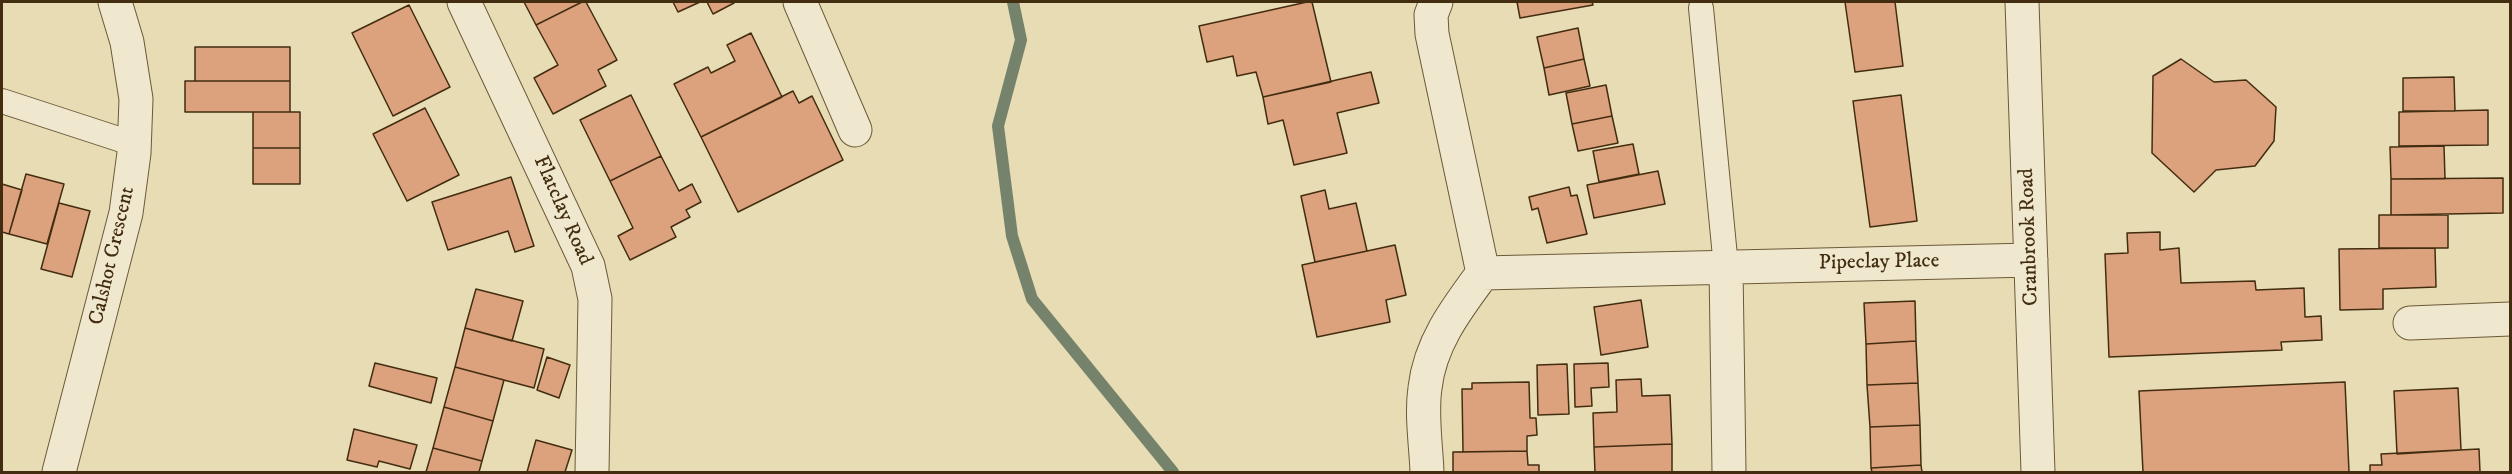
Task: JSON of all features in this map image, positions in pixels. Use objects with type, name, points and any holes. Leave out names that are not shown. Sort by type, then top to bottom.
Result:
[{"type":"street","name":"Calshot Crescent","points":[[59,472],[126,213],[134,144],[136,99],[127,42],[116,2]]},
{"type":"street","name":"Flatclay Road","points":[[464,2],[588,266],[595,299],[592,472]]},
{"type":"street","points":[[800,2],[855,130]]},
{"type":"street","points":[[1427,472],[1424,389],[1432,358],[1443,330],[1483,273],[1432,34],[1431,15],[1436,2]]},
{"type":"street","name":"Cranbrook Road","points":[[2022,2],[2038,472]]},
{"type":"street","name":"Pipeclay Place","points":[[1483,273],[2031,260]]},
{"type":"street","points":[[1726,267],[1729,472]]},
{"type":"street","points":[[2410,323],[2511,319]]},
{"type":"lane","points":[[1701,8],[1726,267]]},
{"type":"lane","points":[[2,101],[134,144]]},
{"type":"building","points":[[524,2],[582,2],[536,25]]},
{"type":"building","points":[[586,2],[617,60],[598,70],[606,86],[553,114],[534,78],[558,65],[536,25]]},
{"type":"building","points":[[673,2],[700,2],[678,12]]},
{"type":"building","points":[[707,2],[733,2],[734,3],[713,14]]},
{"type":"building","points":[[1312,2],[1331,82],[1263,97],[1256,72],[1237,76],[1233,56],[1207,62],[1199,26]]},
{"type":"building","points":[[1517,2],[1592,2],[1593,5],[1520,18]]},
{"type":"building","points":[[1845,2],[1895,2],[1903,66],[1855,72]]},
{"type":"building","points":[[409,5],[450,87],[393,116],[352,33]]},
{"type":"building","points":[[1578,28],[1584,59],[1544,68],[1537,37]]},
{"type":"building","points":[[751,33],[782,97],[701,137],[674,84],[708,67],[711,73],[735,61],[727,45]]},
{"type":"building","points":[[195,47],[290,47],[290,81],[195,81]]},
{"type":"building","points":[[1584,59],[1590,86],[1549,95],[1544,68]]},
{"type":"building","points":[[2181,59],[2214,82],[2246,80],[2276,107],[2274,141],[2255,166],[2216,170],[2194,192],[2152,153],[2153,76]]},
{"type":"building","points":[[1371,72],[1379,103],[1337,113],[1347,153],[1294,165],[1283,120],[1268,124],[1263,97]]},
{"type":"building","points":[[2454,77],[2455,111],[2403,111],[2403,78]]},
{"type":"building","points":[[185,81],[290,81],[290,112],[185,112]]},
{"type":"building","points":[[1606,85],[1612,116],[1572,124],[1566,93]]},
{"type":"building","points":[[793,91],[799,103],[812,96],[843,160],[738,212],[701,137]]},
{"type":"building","points":[[631,95],[661,156],[610,181],[580,120]]},
{"type":"building","points":[[1901,95],[1917,221],[1870,227],[1853,101]]},
{"type":"building","points":[[425,108],[459,175],[407,201],[373,134]]},
{"type":"building","points":[[2488,110],[2488,145],[2399,146],[2399,112]]},
{"type":"building","points":[[253,112],[300,112],[300,148],[253,148]]},
{"type":"building","points":[[1612,116],[1618,143],[1578,151],[1572,124]]},
{"type":"building","points":[[1633,144],[1639,174],[1599,182],[1593,151]]},
{"type":"building","points":[[2444,146],[2445,179],[2391,179],[2390,147]]},
{"type":"building","points":[[253,148],[300,148],[300,184],[253,184]]},
{"type":"building","points":[[661,156],[679,191],[692,184],[701,202],[686,210],[690,217],[671,227],[676,237],[630,260],[618,236],[633,228],[610,181]]},
{"type":"building","points":[[1658,171],[1665,204],[1594,218],[1587,185]]},
{"type":"building","points":[[26,174],[64,184],[47,244],[9,234]]},
{"type":"building","points":[[511,177],[534,246],[515,252],[508,231],[448,250],[432,202]]},
{"type":"building","points":[[2503,178],[2503,213],[2391,215],[2391,179]]},
{"type":"building","points":[[2,184],[22,190],[9,234],[2,232]]},
{"type":"building","points":[[1569,187],[1571,196],[1577,195],[1587,234],[1547,243],[1538,208],[1532,210],[1529,197]]},
{"type":"building","points":[[1325,190],[1329,209],[1356,203],[1367,251],[1315,262],[1301,196]]},
{"type":"building","points":[[59,203],[90,211],[72,277],[41,269]]},
{"type":"building","points":[[2379,215],[2448,215],[2448,248],[2379,248]]},
{"type":"building","points":[[2160,232],[2160,250],[2179,248],[2181,283],[2255,281],[2256,290],[2304,288],[2305,317],[2321,316],[2322,340],[2281,342],[2282,350],[2109,357],[2105,254],[2128,253],[2127,233]]},
{"type":"building","points":[[1395,245],[1406,295],[1386,300],[1390,322],[1317,337],[1302,265]]},
{"type":"building","points":[[2435,248],[2436,287],[2383,289],[2383,309],[2340,310],[2339,249]]},
{"type":"building","points":[[476,289],[523,301],[512,341],[465,328]]},
{"type":"building","points":[[1641,300],[1648,347],[1601,355],[1594,307]]},
{"type":"building","points":[[1915,301],[1916,341],[1866,344],[1864,303]]},
{"type":"building","points":[[465,328],[544,349],[534,388],[455,367]]},
{"type":"building","points":[[1916,341],[1918,383],[1867,385],[1866,344]]},
{"type":"building","points":[[547,357],[570,365],[559,398],[537,390]]},
{"type":"building","points":[[375,363],[437,378],[431,403],[369,386]]},
{"type":"building","points":[[1608,363],[1609,387],[1591,388],[1592,406],[1575,407],[1574,364]]},
{"type":"building","points":[[1567,364],[1569,414],[1538,415],[1537,365]]},
{"type":"building","points":[[455,367],[504,380],[493,421],[444,407]]},
{"type":"building","points":[[1641,379],[1642,396],[1670,395],[1672,444],[1594,447],[1593,413],[1617,412],[1616,380]]},
{"type":"building","points":[[1529,382],[1530,418],[1536,418],[1537,435],[1527,436],[1527,451],[1463,452],[1462,389],[1472,389],[1472,383]]},
{"type":"building","points":[[2345,382],[2349,472],[2143,472],[2139,391]]},
{"type":"building","points":[[1918,383],[1920,425],[1870,427],[1867,385]]},
{"type":"building","points":[[2458,388],[2461,450],[2397,454],[2394,391]]},
{"type":"building","points":[[444,407],[493,421],[482,461],[433,448]]},
{"type":"building","points":[[1920,425],[1921,465],[1871,468],[1870,427]]},
{"type":"building","points":[[354,429],[417,445],[410,469],[379,461],[377,467],[347,460]]},
{"type":"building","points":[[536,440],[572,450],[565,472],[527,472]]},
{"type":"building","points":[[1672,444],[1672,472],[1595,472],[1594,447]]},
{"type":"building","points":[[433,448],[482,461],[479,472],[426,472]]},
{"type":"building","points":[[2479,449],[2480,472],[2370,472],[2370,465],[2382,465],[2381,454]]},
{"type":"building","points":[[1527,451],[1528,465],[1539,465],[1539,472],[1453,472],[1453,452]]},
{"type":"building","points":[[1921,465],[1922,472],[1872,472],[1871,468]]},
{"type":"waterway","points":[[1013,2],[1021,40],[998,126],[1012,236],[1032,299],[1173,472]]}]
